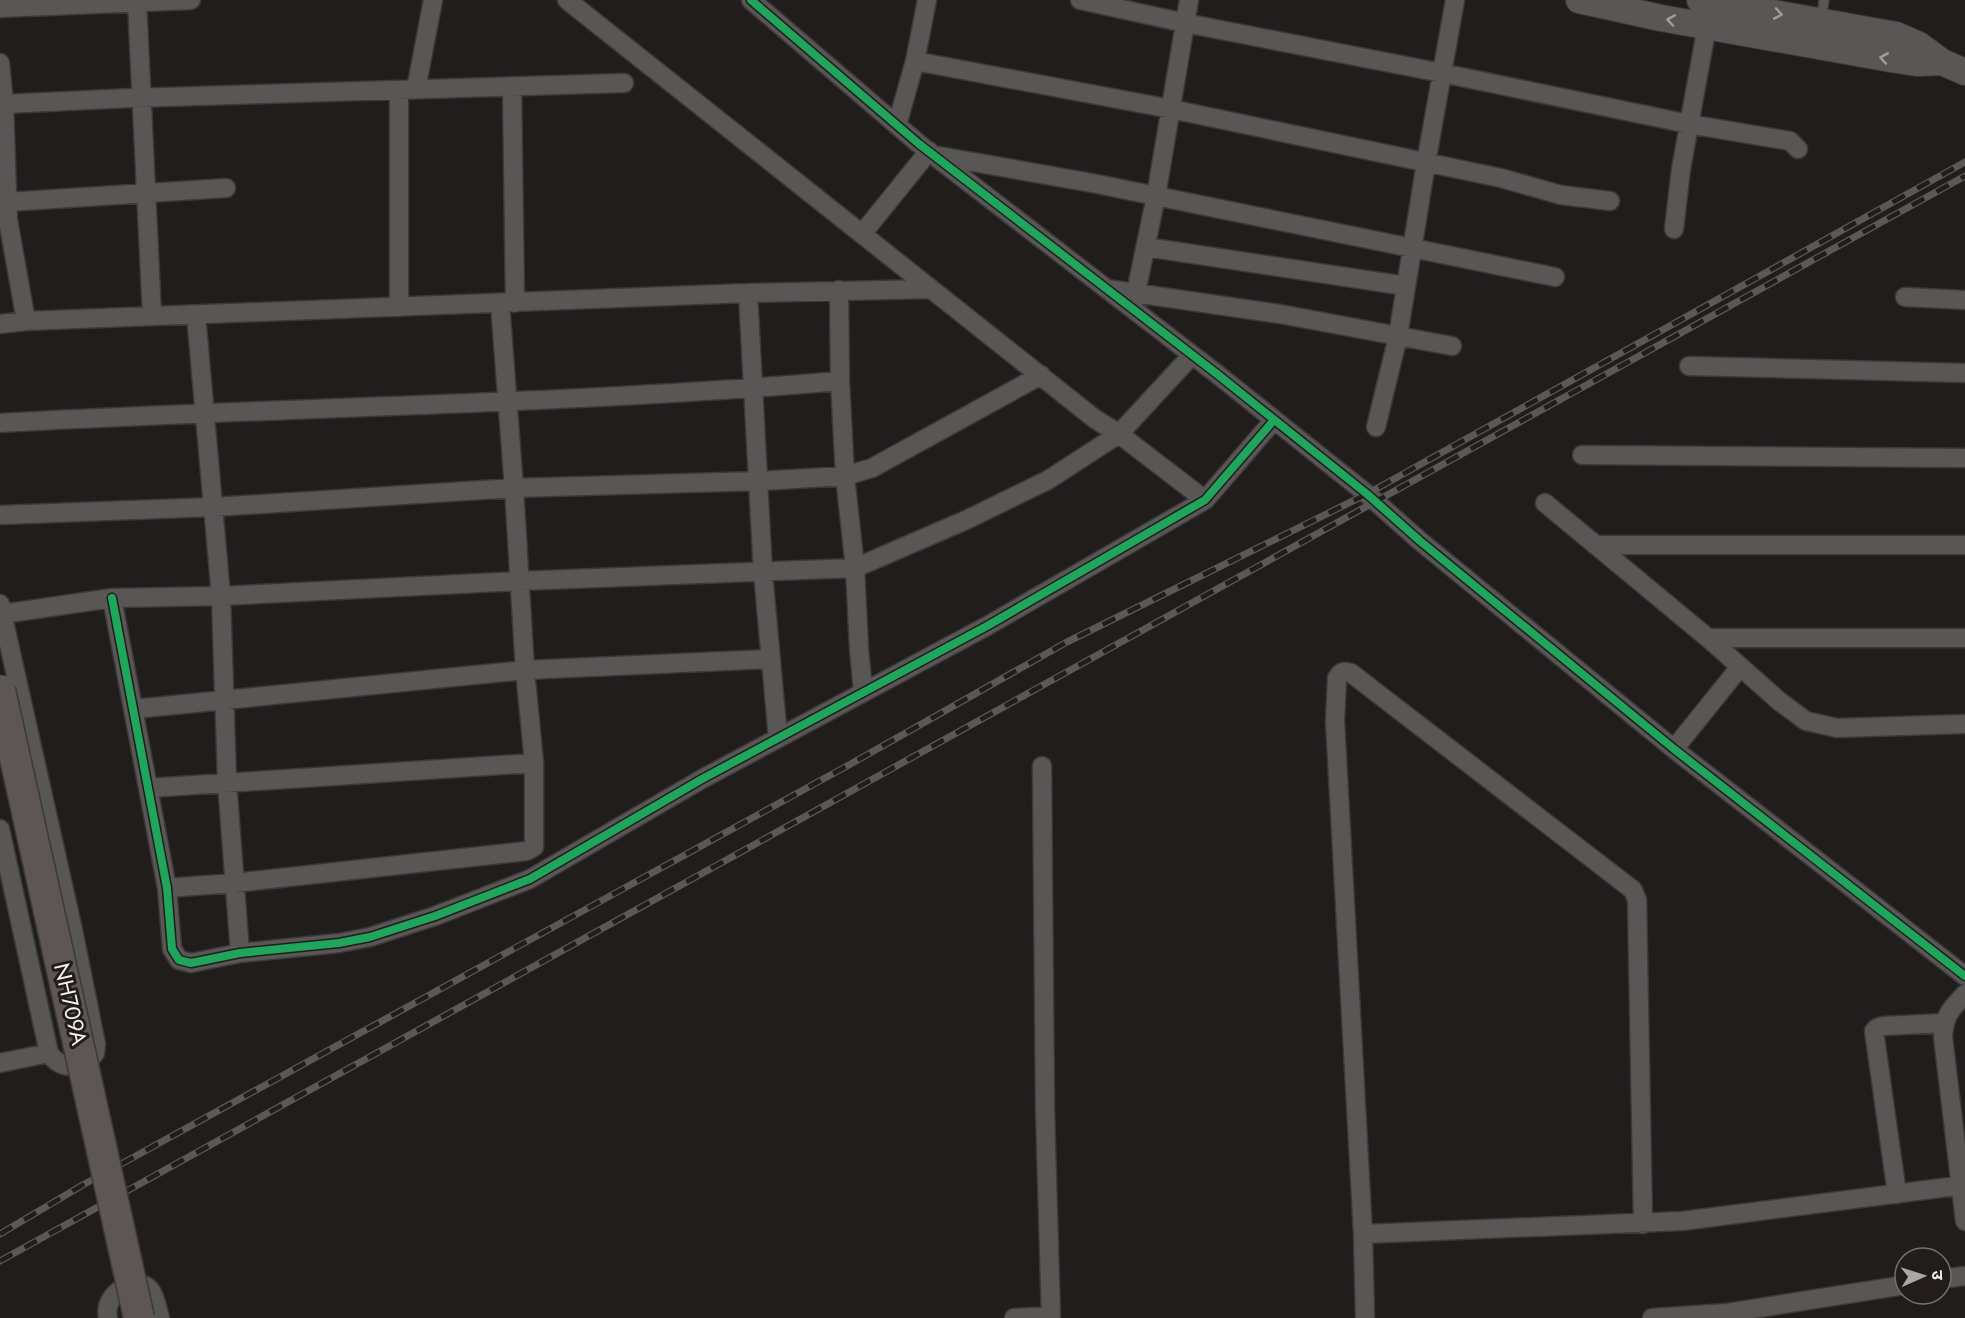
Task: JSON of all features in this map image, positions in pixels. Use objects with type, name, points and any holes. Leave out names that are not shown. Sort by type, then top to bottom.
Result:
[{"type":"highway","name":"NH709A","points":[[0,690],[140,1318]]},
{"type":"main road","points":[[1579,0],[1707,26],[1917,63],[1942,62]]},
{"type":"main road","points":[[1700,0],[1823,11],[1896,35],[1919,45],[1942,62],[1965,72]]},
{"type":"street","points":[[0,8],[191,0]]},
{"type":"street","points":[[399,307],[408,89],[434,0]]},
{"type":"street","points":[[567,0],[1095,419],[1119,434],[1205,500]]},
{"type":"street","points":[[751,0],[897,125],[1107,289],[1135,301],[1280,314],[1452,346]]},
{"type":"street","points":[[897,125],[915,60],[927,0]]},
{"type":"street","points":[[1080,0],[1689,124],[1790,141],[1798,149]]},
{"type":"street","points":[[1135,301],[1156,196],[1189,0]]},
{"type":"street","points":[[1376,427],[1398,336],[1455,0]]},
{"type":"street","points":[[136,2],[152,316]]},
{"type":"street","points":[[1674,229],[1681,169],[1707,26]]},
{"type":"street","points":[[915,60],[1171,109],[1501,178],[1561,195],[1610,201]]},
{"type":"street","points":[[0,63],[4,104],[8,220],[26,321]]},
{"type":"street","points":[[4,104],[624,83]]},
{"type":"street","points":[[168,888],[527,851],[534,847],[536,838],[534,763],[525,670],[508,401],[507,303],[512,87]]},
{"type":"street","points":[[862,234],[932,153]]},
{"type":"street","points":[[932,153],[1555,277]]},
{"type":"street","points":[[7,202],[226,188]]},
{"type":"street","points":[[1146,247],[1406,286]]},
{"type":"street","points":[[0,324],[26,321],[748,293],[930,289]]},
{"type":"street","points":[[839,290],[840,381],[845,476],[855,568],[863,692]]},
{"type":"street","points":[[748,293],[752,388],[760,481],[763,573],[778,738]]},
{"type":"street","points":[[1905,297],[1965,300]]},
{"type":"street","points":[[1135,301],[1192,355],[1367,494],[1420,541],[1674,749],[1965,976]]},
{"type":"street","points":[[196,315],[221,596],[227,782],[240,953]]},
{"type":"street","points":[[0,829],[50,1053],[55,1062],[64,1065],[84,1064],[95,1053],[96,1044],[1,609],[111,598],[221,596],[519,581],[855,568],[966,520],[1048,480],[1119,434],[1192,355]]},
{"type":"street","points":[[1689,366],[1965,373]]},
{"type":"street","points":[[0,515],[213,507],[514,488],[760,481],[845,476],[872,468],[1041,375]]},
{"type":"street","points":[[0,423],[204,412],[508,401],[840,381]]},
{"type":"street","points":[[111,598],[168,888],[172,949],[179,960],[191,963],[240,953],[339,943],[370,937],[435,916],[530,879],[778,738],[987,626],[1205,500],[1274,420]]},
{"type":"street","points":[[1582,455],[1965,458]]},
{"type":"street","points":[[1545,503],[1806,721],[1837,728],[1965,724]]},
{"type":"street","points":[[1595,545],[1965,545]]},
{"type":"street","points":[[1708,638],[1965,638]]},
{"type":"street","points":[[134,709],[525,670],[771,659]]},
{"type":"street","points":[[1674,749],[1740,667]]},
{"type":"street","points":[[1365,1318],[1363,1234],[1335,721],[1337,678],[1344,671],[1352,673],[1633,890],[1637,900],[1643,1224]]},
{"type":"street","points":[[148,788],[534,763]]},
{"type":"street","points":[[1014,1318],[1051,1317],[1045,1109],[1042,766]]},
{"type":"street","points":[[1965,994],[1948,1013],[1943,1023],[1942,1037],[1965,1221]]},
{"type":"street","points":[[1896,1194],[1874,1031],[1883,1026],[1943,1023]]},
{"type":"street","points":[[0,1063],[50,1053]]},
{"type":"street","points":[[1363,1234],[1643,1224],[1746,1214],[1962,1185]]},
{"type":"street","points":[[108,1318],[108,1305],[111,1297],[118,1290],[139,1284],[146,1285],[151,1290],[160,1318]]},
{"type":"street","points":[[1653,1318],[1727,1312],[1893,1287]]},
{"type":"railway","points":[[0,1234],[81,1186],[847,766],[1067,642],[1367,494],[1965,162]]},
{"type":"railway","points":[[0,1261],[1965,176]]},
{"type":"cycle path","points":[[751,0],[919,144],[1217,374],[1367,494],[1420,541],[1674,749],[1965,976]]},
{"type":"cycle path","points":[[112,598],[167,888],[172,949],[179,960],[191,963],[240,953],[339,943],[370,937],[435,916],[530,879],[702,779],[987,626],[1205,500],[1274,420]]}]
